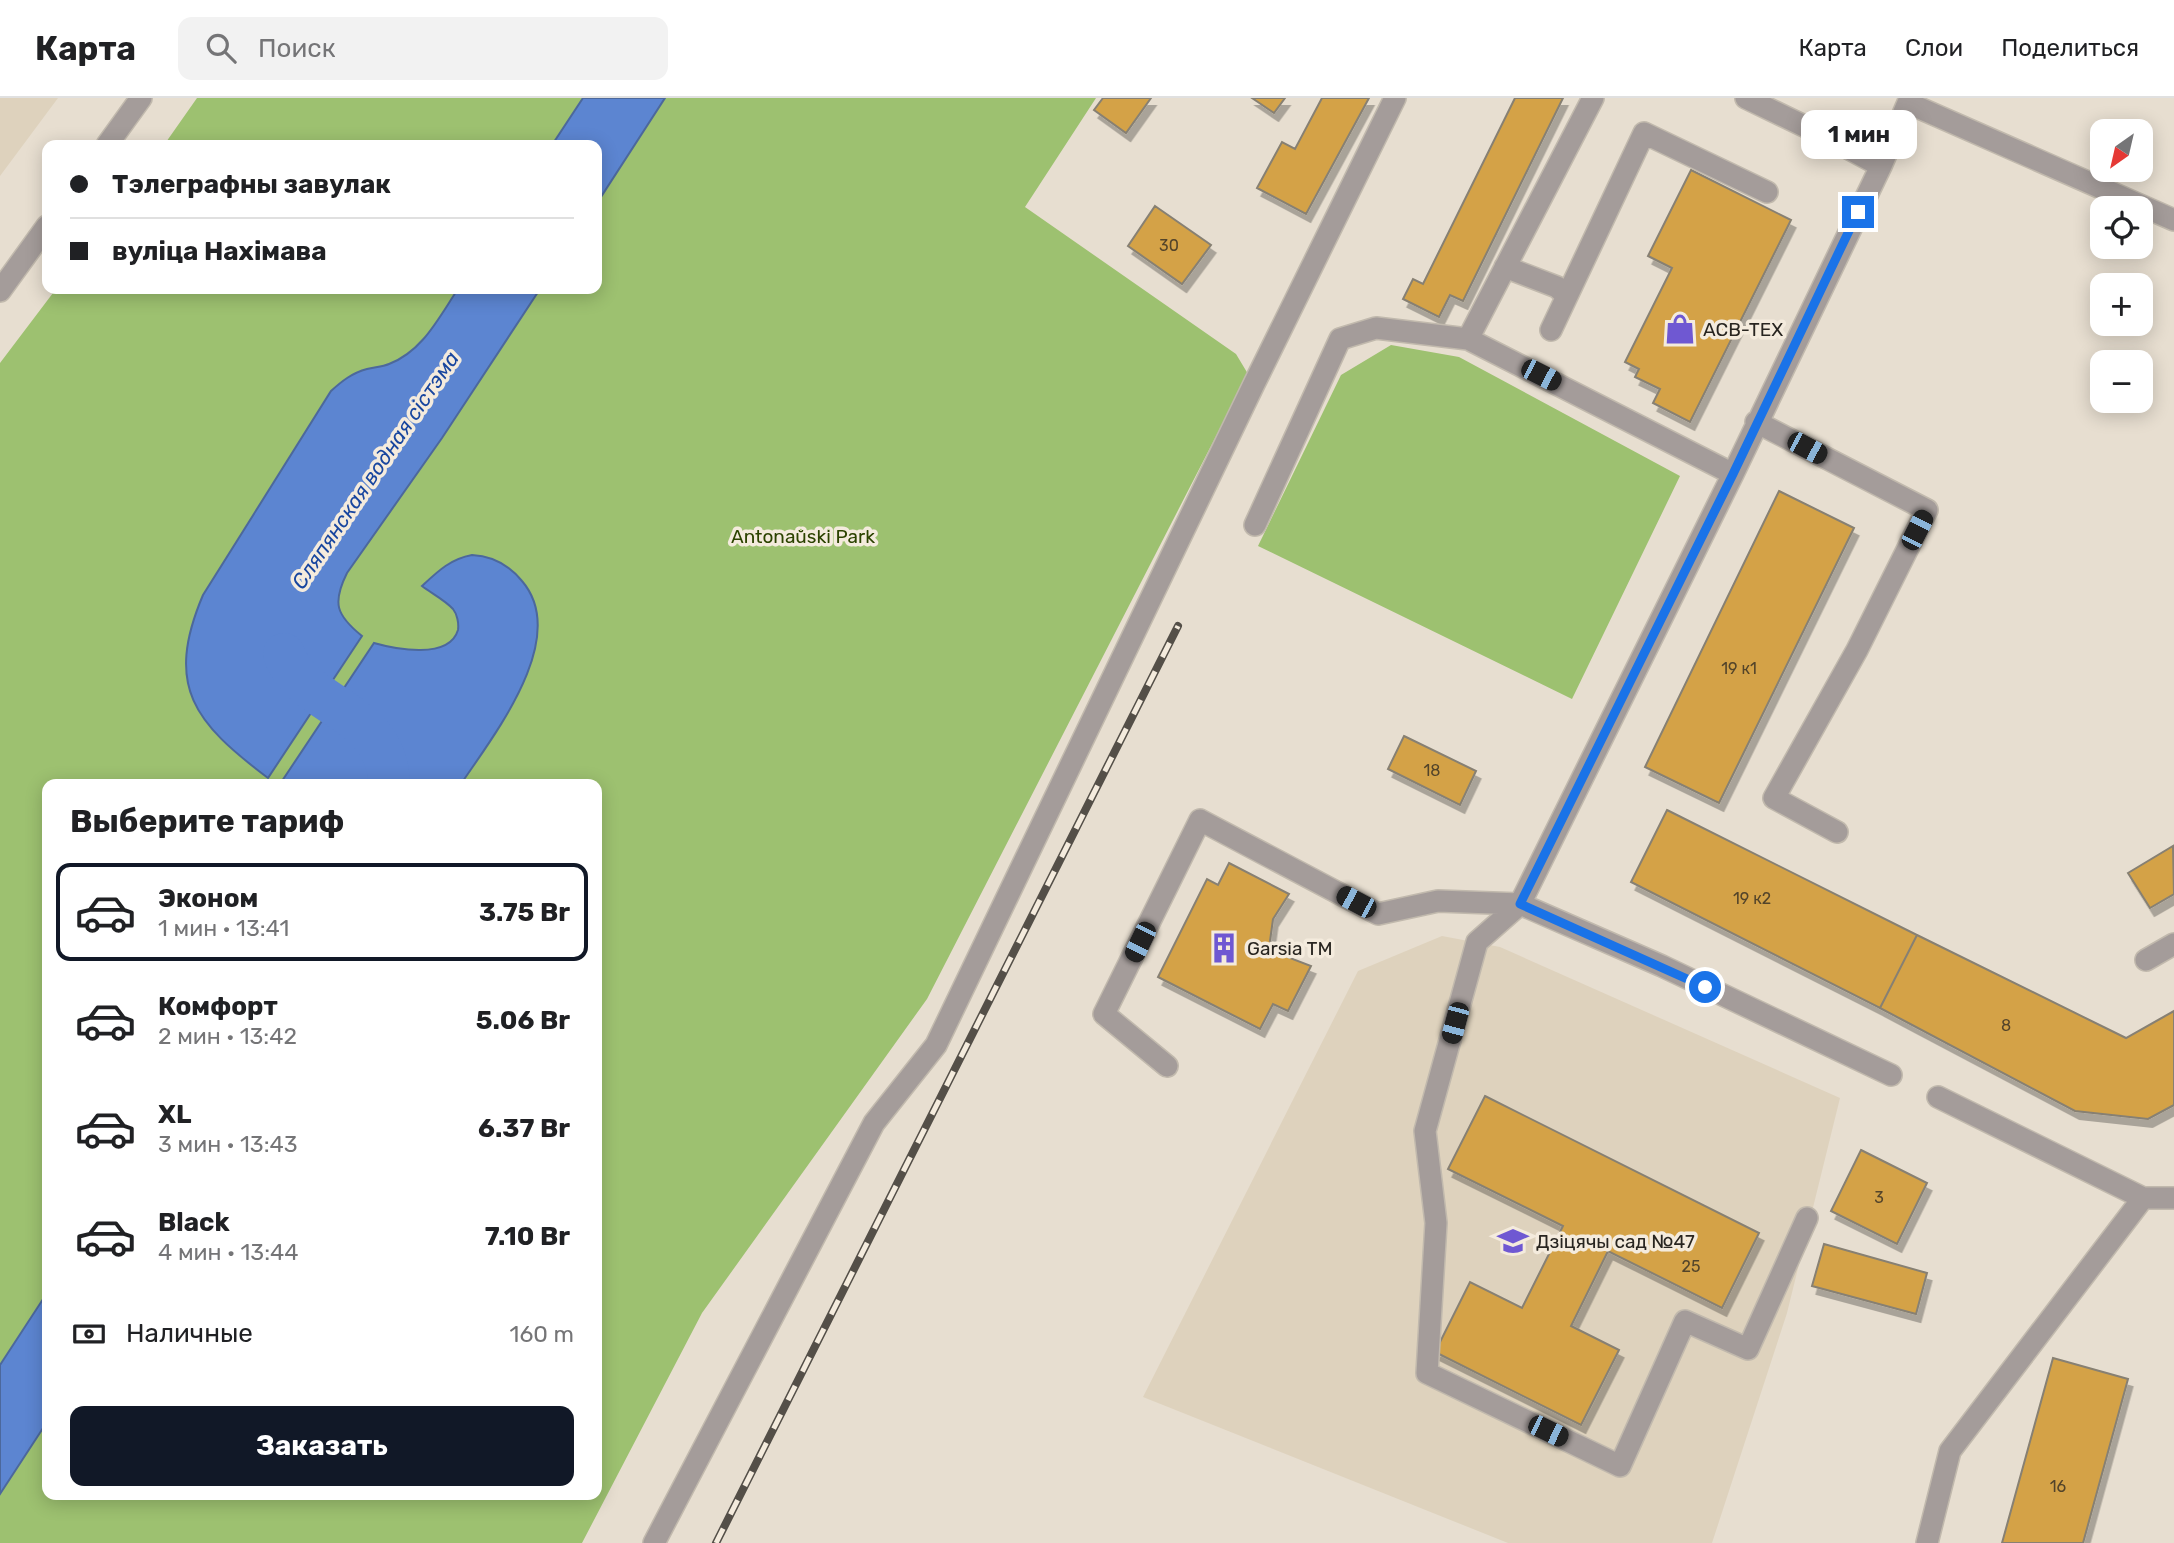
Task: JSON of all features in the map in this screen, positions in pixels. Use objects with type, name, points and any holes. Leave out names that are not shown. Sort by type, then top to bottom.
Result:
[{"type":"street","points":[[111,140],[141,98]]},
{"type":"street","points":[[654,1543],[874,1123],[936,1045],[1248,396],[1395,98]]},
{"type":"street","points":[[1468,339],[1593,98]]},
{"type":"street","points":[[1746,98],[1881,166]]},
{"type":"street","points":[[1807,1218],[1748,1349],[1685,1321],[1620,1465],[1427,1373],[1436,1223],[1425,1131],[1477,942],[1520,904],[1733,474],[1881,166],[1909,100],[2174,220]]},
{"type":"street","points":[[1551,330],[1644,133],[1767,192]]},
{"type":"street","points":[[0,290],[42,233]]},
{"type":"street","points":[[1505,267],[1557,287],[1567,296]]},
{"type":"street","points":[[1255,525],[1340,339],[1376,328],[1468,339],[1733,474]]},
{"type":"street","points":[[1756,422],[1927,510],[1857,650],[1774,798],[1837,832]]},
{"type":"street","points":[[1167,1066],[1104,1014],[1200,820],[1378,914],[1438,901],[1520,904],[1661,966],[1891,1075]]},
{"type":"street","points":[[2146,960],[2174,944]]},
{"type":"street","points":[[1938,1097],[2143,1198],[2174,1198]]},
{"type":"street","points":[[1927,1543],[1950,1451],[2143,1198]]},
{"type":"shaded area","points":[[0,98],[58,98],[0,176]]},
{"type":"shaded area","name":"Дзіцячы сад №47","points":[[1442,936],[1500,947],[1840,1098],[1787,1313],[1712,1543],[1508,1543],[1143,1397],[1358,971]]},
{"type":"green space","name":"Antonaŭski Park","points":[[197,98],[1096,98],[1025,207],[1236,354],[1248,374],[927,999],[702,1313],[582,1543],[0,1543],[0,363],[52,294],[602,294],[602,140],[168,140]]},
{"type":"green space","points":[[1391,345],[1459,357],[1680,476],[1572,699],[1258,546],[1341,375]]},
{"type":"water","points":[[583,98],[665,98],[602,195],[602,140],[555,140]]},
{"type":"water","points":[[455,294],[537,294],[442,438],[347,573],[339,593],[339,608],[347,622],[362,636],[268,778],[222,739],[205,720],[194,700],[187,679],[186,655],[203,595],[331,391],[357,373],[401,358],[429,332]]},
{"type":"water","points":[[464,557],[487,557],[512,570],[522,581],[535,604],[538,630],[533,658],[522,686],[464,779],[283,779],[374,643],[420,650],[444,646],[453,639],[458,630],[454,611],[422,586],[450,563]]},
{"type":"water","points":[[42,1301],[42,1430],[0,1494],[0,1365]]},
{"type":"building","points":[[1103,98],[1151,98],[1126,133],[1094,110]]},
{"type":"building","points":[[1252,98],[1285,98],[1274,113]]},
{"type":"building","points":[[1322,98],[1369,98],[1306,214],[1257,188],[1282,142],[1295,149]]},
{"type":"building","points":[[1515,98],[1563,98],[1463,301],[1450,295],[1439,317],[1403,299],[1413,279],[1423,284]]},
{"type":"building","points":[[1691,170],[1791,220],[1690,422],[1653,403],[1660,389],[1635,377],[1639,369],[1625,362],[1672,268],[1648,256]]},
{"type":"building","points":[[1155,206],[1211,245],[1182,284],[1128,246]]},
{"type":"building","points":[[1779,491],[1854,528],[1719,803],[1645,767]]},
{"type":"building","points":[[1404,736],[1476,771],[1460,805],[1388,769]]},
{"type":"building","points":[[1667,810],[1917,935],[1880,1008],[1631,882]]},
{"type":"building","points":[[2173,846],[2174,894],[2150,908],[2128,873]]},
{"type":"building","name":"Garsia TM","points":[[1229,863],[1289,894],[1273,919],[1270,941],[1282,955],[1311,966],[1288,1011],[1273,1004],[1260,1029],[1158,977],[1207,879],[1218,885]]},
{"type":"building","points":[[1917,935],[2126,1038],[2174,1011],[2174,1105],[2148,1119],[2075,1111],[1880,1008]]},
{"type":"building","points":[[1485,1096],[1759,1233],[1722,1308],[1608,1251],[1571,1326],[1619,1350],[1581,1425],[1435,1352],[1470,1282],[1522,1308],[1563,1226],[1448,1169]]},
{"type":"building","points":[[1861,1150],[1927,1183],[1897,1244],[1831,1211]]},
{"type":"building","points":[[1824,1244],[1927,1273],[1916,1314],[1812,1286]]},
{"type":"building","points":[[2053,1358],[2128,1379],[2083,1543],[2002,1543]]},
{"type":"waterway","name":"Сляпянская водная сістэма","points":[[284,654],[294,672],[309,687],[361,724],[375,740],[385,759],[388,779]]},
{"type":"railway","points":[[716,1543],[1178,626]]},
{"type":"place","name":"ACB-TEX","points":[[1680,329]]},
{"type":"place","name":"Garsia TM","points":[[1224,948]]},
{"type":"place","name":"Дзіцячы сад №47","points":[[1513,1241]]},
{"type":"route","points":[[1705,987],[1520,904],[1733,474],[1858,212]]}]
